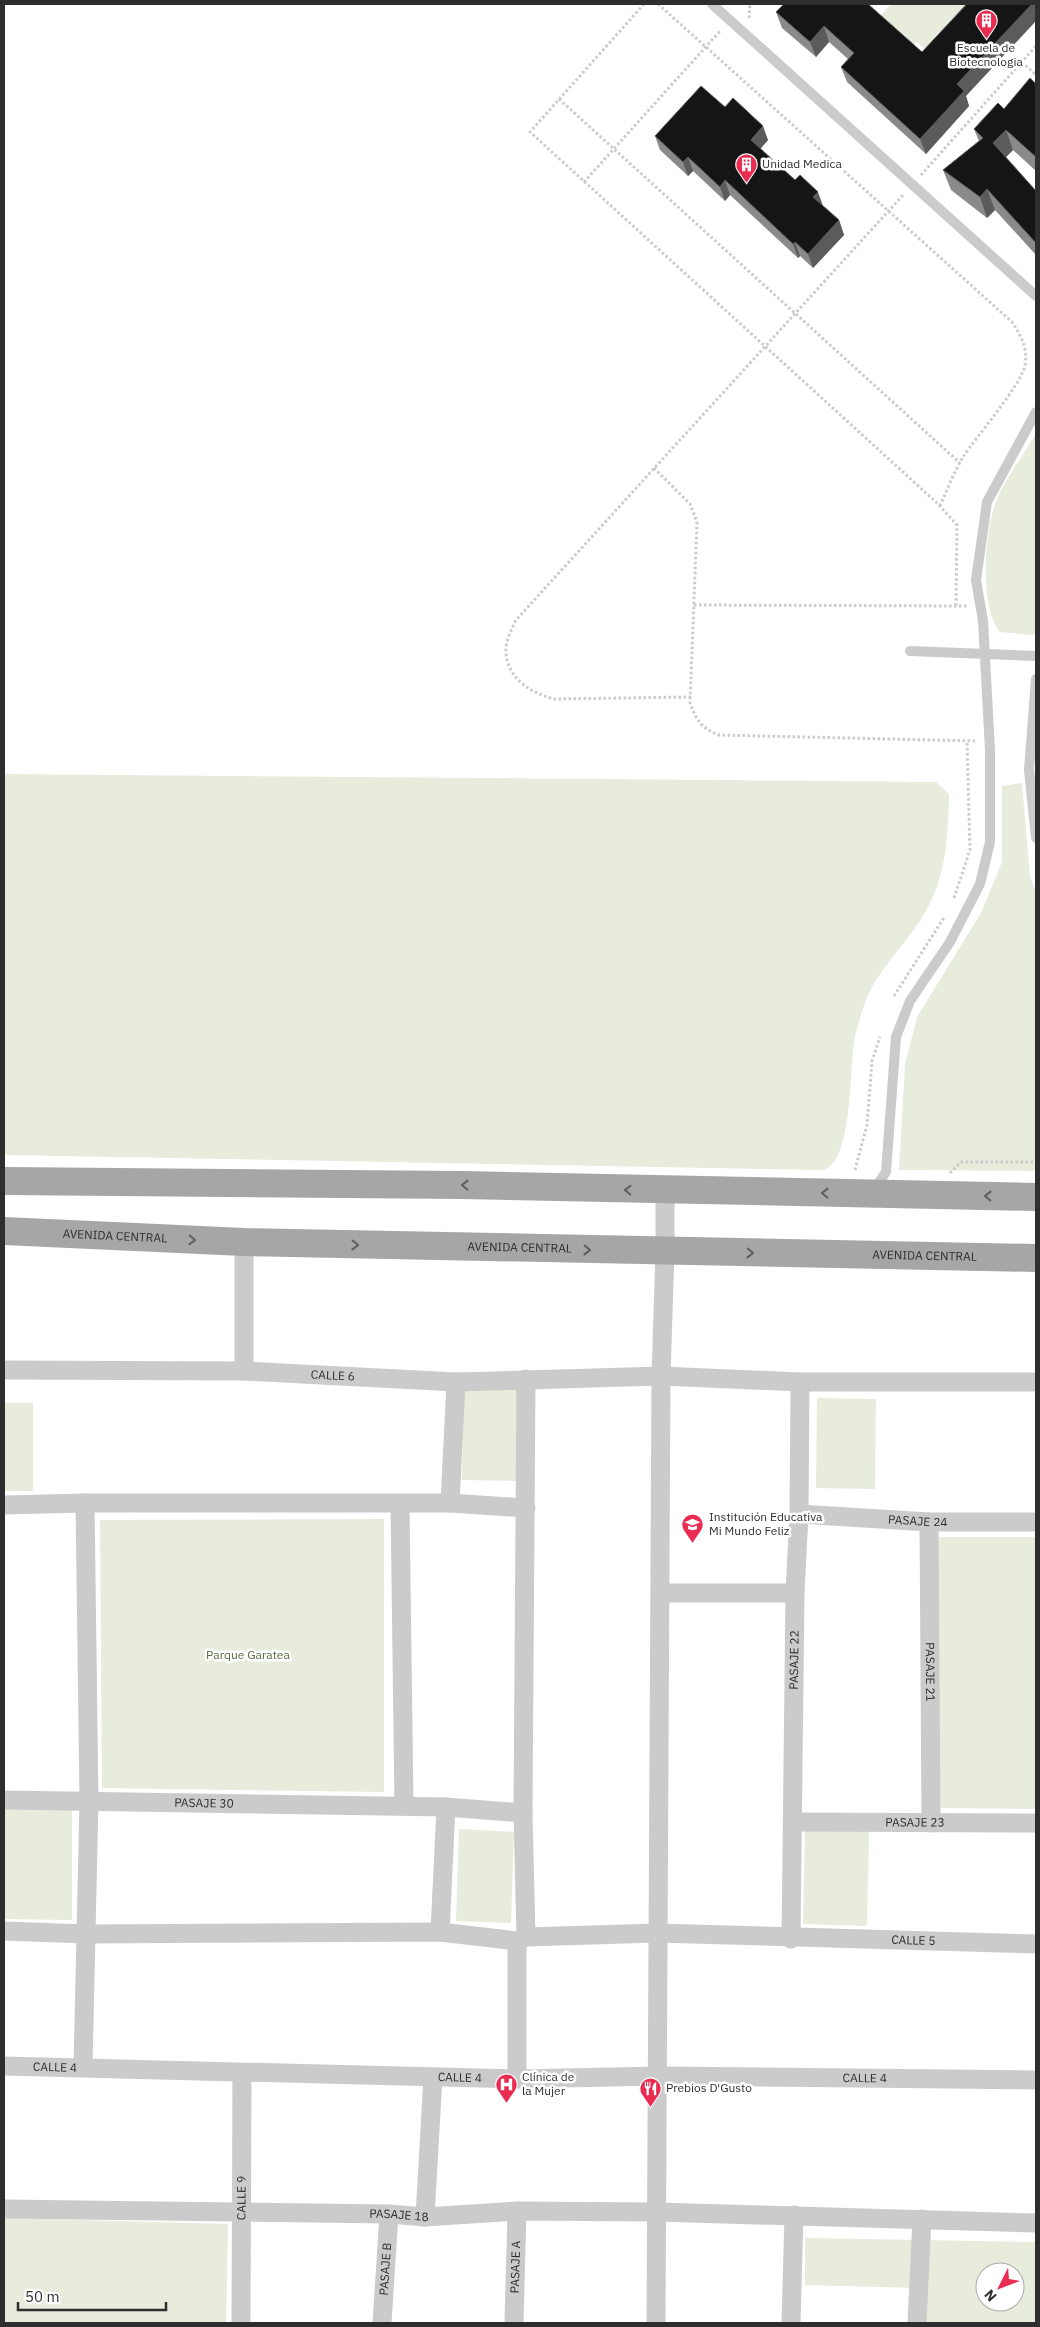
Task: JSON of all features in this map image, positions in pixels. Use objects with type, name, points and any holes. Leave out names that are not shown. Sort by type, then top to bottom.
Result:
[{"type":"main road","points":[[4,1181],[462,1185],[665,1190],[862,1184],[1036,1197]]},
{"type":"main road","name":"AVENIDA CENTRAL","points":[[4,1231],[244,1242],[1036,1258]]},
{"type":"street","points":[[656,2323],[659,2076],[657,1933],[661,1593],[661,1376],[665,1190]]},
{"type":"street","points":[[244,1242],[244,1371]]},
{"type":"street","name":"CALLE 6","points":[[4,1370],[244,1371],[456,1382],[661,1376],[800,1382],[1036,1382]]},
{"type":"street","points":[[517,2079],[523,1813],[526,1379]]},
{"type":"street","points":[[450,1503],[456,1382]]},
{"type":"street","name":"PASAJE 22","points":[[791,1939],[794,1822],[794,1593],[799,1514],[800,1382]]},
{"type":"street","points":[[4,1505],[85,1503],[450,1503],[526,1508]]},
{"type":"street","points":[[83,2067],[89,1800],[85,1503]]},
{"type":"street","points":[[400,1504],[404,1806]]},
{"type":"street","name":"PASAJE 24","points":[[799,1514],[929,1522],[1036,1522]]},
{"type":"street","name":"PASAJE 21","points":[[929,1522],[931,1824]]},
{"type":"street","points":[[661,1593],[794,1593]]},
{"type":"street","name":"PASAJE 30","points":[[4,1800],[446,1807],[523,1813]]},
{"type":"street","points":[[440,1932],[446,1807]]},
{"type":"street","name":"PASAJE 23","points":[[794,1822],[1036,1823]]},
{"type":"street","name":"CALLE 5","points":[[4,1931],[86,1934],[440,1932],[521,1939],[657,1933],[791,1939],[1036,1944]]},
{"type":"street","name":"CALLE 4","points":[[4,2066],[517,2079],[659,2076],[1036,2080]]},
{"type":"street","name":"CALLE 9","points":[[241,2323],[242,2073]]},
{"type":"street","points":[[425,2217],[433,2077]]},
{"type":"street","name":"PASAJE 18","points":[[4,2209],[389,2214],[425,2217],[517,2211],[656,2212],[1036,2222]]},
{"type":"street","name":"PASAJE A","points":[[514,2323],[517,2211]]},
{"type":"street","name":"PASAJE B","points":[[382,2323],[389,2214]]},
{"type":"street","points":[[791,2323],[794,2215]]},
{"type":"street","points":[[917,2323],[922,2219]]},
{"type":"lane","points":[[712,4],[1036,296]]},
{"type":"lane","points":[[862,1184],[886,1172],[896,1037],[910,1001],[950,942],[980,884],[990,842],[989,741],[985,654],[981,607],[976,580],[987,502],[1036,412]]},
{"type":"lane","points":[[910,651],[1036,656]]},
{"type":"lane","points":[[1036,679],[1029,770],[1036,838]]},
{"type":"path","points":[[644,4],[530,132],[940,506],[957,525],[956,606]]},
{"type":"path","points":[[658,4],[1012,322],[1023,338],[1026,353],[1025,367],[1016,384],[960,463],[940,506]]},
{"type":"path","points":[[584,182],[730,20]]},
{"type":"path","points":[[691,697],[554,699],[538,695],[521,684],[506,654],[508,636],[516,620],[889,211],[1036,46]]},
{"type":"path","points":[[1022,62],[1036,75]]},
{"type":"path","points":[[559,99],[960,463]]},
{"type":"path","points":[[654,468],[690,504],[697,522],[690,703],[696,717],[705,730],[719,735],[989,741]]},
{"type":"path","points":[[694,605],[981,607]]},
{"type":"path","points":[[952,906],[970,850],[967,741]]},
{"type":"path","points":[[893,999],[896,990],[946,914]]},
{"type":"path","points":[[862,1184],[872,1060],[881,1034]]},
{"type":"green space","points":[[891,4],[966,4],[977,14],[935,59],[917,42],[910,49],[878,19]]},
{"type":"green space","points":[[1036,433],[1036,631],[1034,635],[1000,632],[993,620],[986,586],[989,529],[997,499]]},
{"type":"green space","points":[[4,774],[936,782],[949,794],[948,825],[945,854],[933,897],[920,921],[868,994],[855,1036],[845,1131],[840,1149],[833,1163],[823,1170],[5,1155]]},
{"type":"green space","points":[[1022,783],[1030,877],[1036,892],[1036,1171],[899,1170],[905,1064],[917,1017],[981,913],[1002,862],[1002,786]]},
{"type":"green space","points":[[463,1387],[519,1388],[517,1481],[462,1480]]},
{"type":"green space","points":[[817,1398],[876,1399],[875,1489],[816,1488]]},
{"type":"green space","points":[[4,1403],[33,1403],[33,1491],[4,1491]]},
{"type":"green space","name":"Parque Garatea","points":[[384,1519],[384,1792],[102,1788],[100,1520]]},
{"type":"green space","points":[[930,1537],[1036,1537],[1036,1809],[936,1808]]},
{"type":"green space","points":[[4,1809],[72,1809],[72,1920],[4,1919]]},
{"type":"green space","points":[[459,1829],[514,1832],[511,1923],[456,1921]]},
{"type":"green space","points":[[805,1829],[869,1831],[867,1926],[803,1924]]},
{"type":"green space","points":[[4,2218],[228,2224],[226,2323],[4,2323]]},
{"type":"green space","points":[[805,2238],[1036,2242],[1036,2323],[921,2323],[922,2288],[805,2285]]},
{"type":"building","points":[[784,4],[868,4],[922,52],[967,4],[1032,4],[957,84],[964,91],[920,139],[841,67],[854,53],[824,26],[810,42],[776,12]]},
{"type":"building","points":[[1030,78],[1036,84],[1036,157],[1006,130],[993,143],[1036,191],[1036,243],[987,189],[980,197],[943,170],[983,138],[974,129],[998,103],[1004,109]]},
{"type":"building","name":"Unidad Medica","points":[[701,86],[725,107],[733,98],[763,126],[751,140],[795,180],[800,175],[818,192],[813,197],[839,220],[808,254],[795,242],[793,244],[725,180],[720,187],[688,157],[683,162],[655,136]]},
{"type":"place","name":"Escuela de Biotecnologia","points":[[986,40]]},
{"type":"place","name":"Unidad Medica","points":[[746,183]]},
{"type":"place","name":"Institución Educativa Mi Mundo Feliz","points":[[693,1543]]},
{"type":"place","name":"Clínica de la Mujer","points":[[506,2103]]},
{"type":"place","name":"Prebios D'Gusto","points":[[650,2107]]}]
